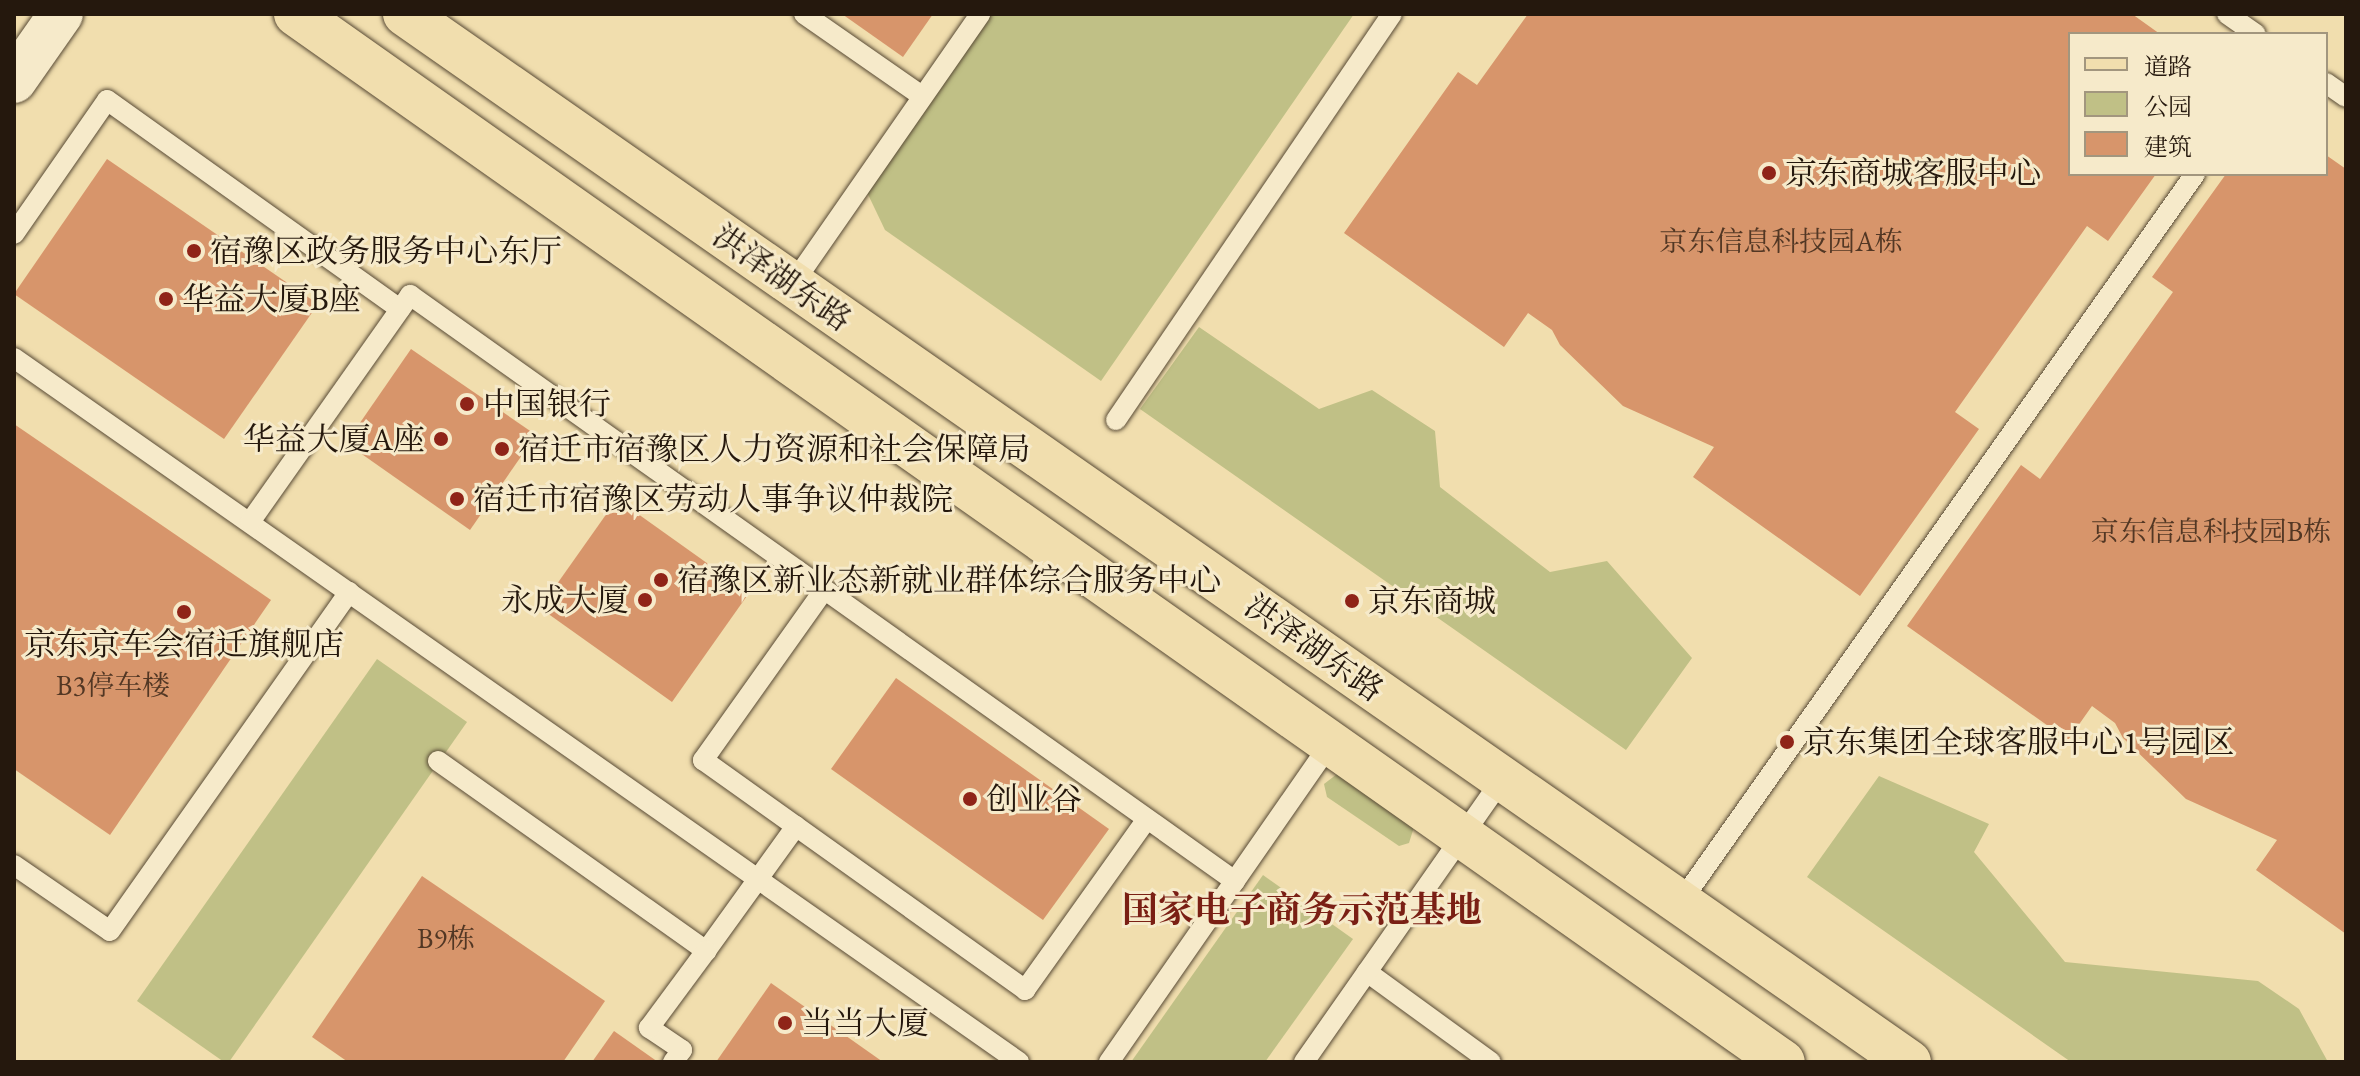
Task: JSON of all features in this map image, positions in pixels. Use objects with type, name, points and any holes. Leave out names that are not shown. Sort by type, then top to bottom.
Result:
[{"type":"main road","name":"洪泽湖东路","points":[[296,14],[1783,1062]]},
{"type":"main road","name":"洪泽湖东路","points":[[405,14],[1909,1062]]},
{"type":"street","points":[[14,81],[61,14]]},
{"type":"lane","points":[[804,14],[922,96]]},
{"type":"lane","points":[[792,285],[980,14]]},
{"type":"lane","points":[[1116,420],[1392,14]]},
{"type":"lane","points":[[2227,14],[2253,32]]},
{"type":"lane","points":[[2328,84],[2346,97]]},
{"type":"lane","points":[[14,234],[107,100],[400,309]]},
{"type":"lane","points":[[1680,903],[2194,176]]},
{"type":"lane","points":[[250,522],[410,295],[1235,881]]},
{"type":"lane","points":[[14,358],[1019,1062]]},
{"type":"lane","points":[[824,590],[703,760],[1025,990],[1147,819]]},
{"type":"lane","points":[[14,865],[110,931],[349,592]]},
{"type":"lane","points":[[1109,1062],[1331,743]]},
{"type":"lane","points":[[438,761],[706,951]]},
{"type":"lane","points":[[1304,1062],[1502,779]]},
{"type":"lane","points":[[673,1062],[682,1050],[649,1028],[796,826]]},
{"type":"lane","points":[[1367,972],[1491,1062]]},
{"type":"green space","points":[[985,14],[1354,14],[1101,381],[885,230],[864,186]]},
{"type":"green space","points":[[1199,327],[1319,409],[1372,390],[1435,431],[1440,487],[1550,572],[1607,561],[1692,658],[1626,750],[1140,409]]},
{"type":"green space","points":[[377,659],[467,722],[229,1062],[224,1062],[137,1001]]},
{"type":"green space","points":[[1337,774],[1414,827],[1409,843],[1399,846],[1327,797],[1324,784]]},
{"type":"green space","points":[[1879,776],[1989,824],[1974,852],[2065,962],[2258,981],[2299,1009],[2328,1062],[2071,1062],[1807,877]]},
{"type":"green space","points":[[1263,875],[1353,939],[1265,1062],[1131,1062]]},
{"type":"building","points":[[842,14],[933,14],[903,57]]},
{"type":"building","points":[[1528,14],[2132,14],[2157,32],[2068,32],[2068,176],[2155,176],[2108,241],[2087,226],[1955,412],[1979,429],[1860,596],[1693,477],[1714,447],[1623,406],[1560,345],[1552,330],[1528,313],[1504,347],[1344,233],[1458,72],[1477,85]]},
{"type":"building","points":[[2328,156],[2346,169],[2346,934],[2256,870],[2277,840],[2186,799],[2123,738],[2115,723],[2092,706],[2068,740],[1907,626],[2021,465],[2040,479],[2173,292],[2152,277],[2225,176],[2328,176]]},
{"type":"building","name":"华益大厦B座","points":[[107,159],[318,304],[224,439],[14,294]]},
{"type":"building","name":"华益大厦A座","points":[[411,349],[536,435],[470,530],[346,443]]},
{"type":"building","points":[[14,424],[271,600],[110,835],[14,769]]},
{"type":"building","name":"永成大厦","points":[[617,499],[749,593],[672,702],[540,608]]},
{"type":"building","name":"创业谷","points":[[896,678],[1109,829],[1043,920],[831,769]]},
{"type":"building","points":[[422,876],[605,1001],[563,1062],[348,1062],[312,1037]]},
{"type":"building","name":"当当大厦","points":[[771,983],[883,1062],[716,1062]]},
{"type":"building","points":[[614,1031],[658,1062],[592,1062]]},
{"type":"place","name":"京东商城客服中心","points":[[1769,173]]},
{"type":"place","name":"宿豫区政务服务中心东厅","points":[[194,251]]},
{"type":"place","name":"华益大厦B座","points":[[166,299]]},
{"type":"place","name":"中国银行","points":[[467,404]]},
{"type":"place","name":"华益大厦A座","points":[[441,439]]},
{"type":"place","name":"宿迁市宿豫区人力资源和社会保障局","points":[[502,449]]},
{"type":"place","name":"宿迁市宿豫区劳动人事争议仲裁院","points":[[457,499]]},
{"type":"place","name":"宿豫区新业态新就业群体综合服务中心","points":[[661,580]]},
{"type":"place","name":"永成大厦","points":[[645,600]]},
{"type":"place","name":"京东商城","points":[[1352,601]]},
{"type":"place","name":"京东京车会宿迁旗舰店","points":[[184,612]]},
{"type":"place","name":"京东集团全球客服中心1号园区","points":[[1787,742]]},
{"type":"place","name":"创业谷","points":[[970,799]]},
{"type":"place","name":"当当大厦","points":[[785,1023]]},
{"type":"district","name":"国家电子商务示范基地","points":[[1302,910]]}]
